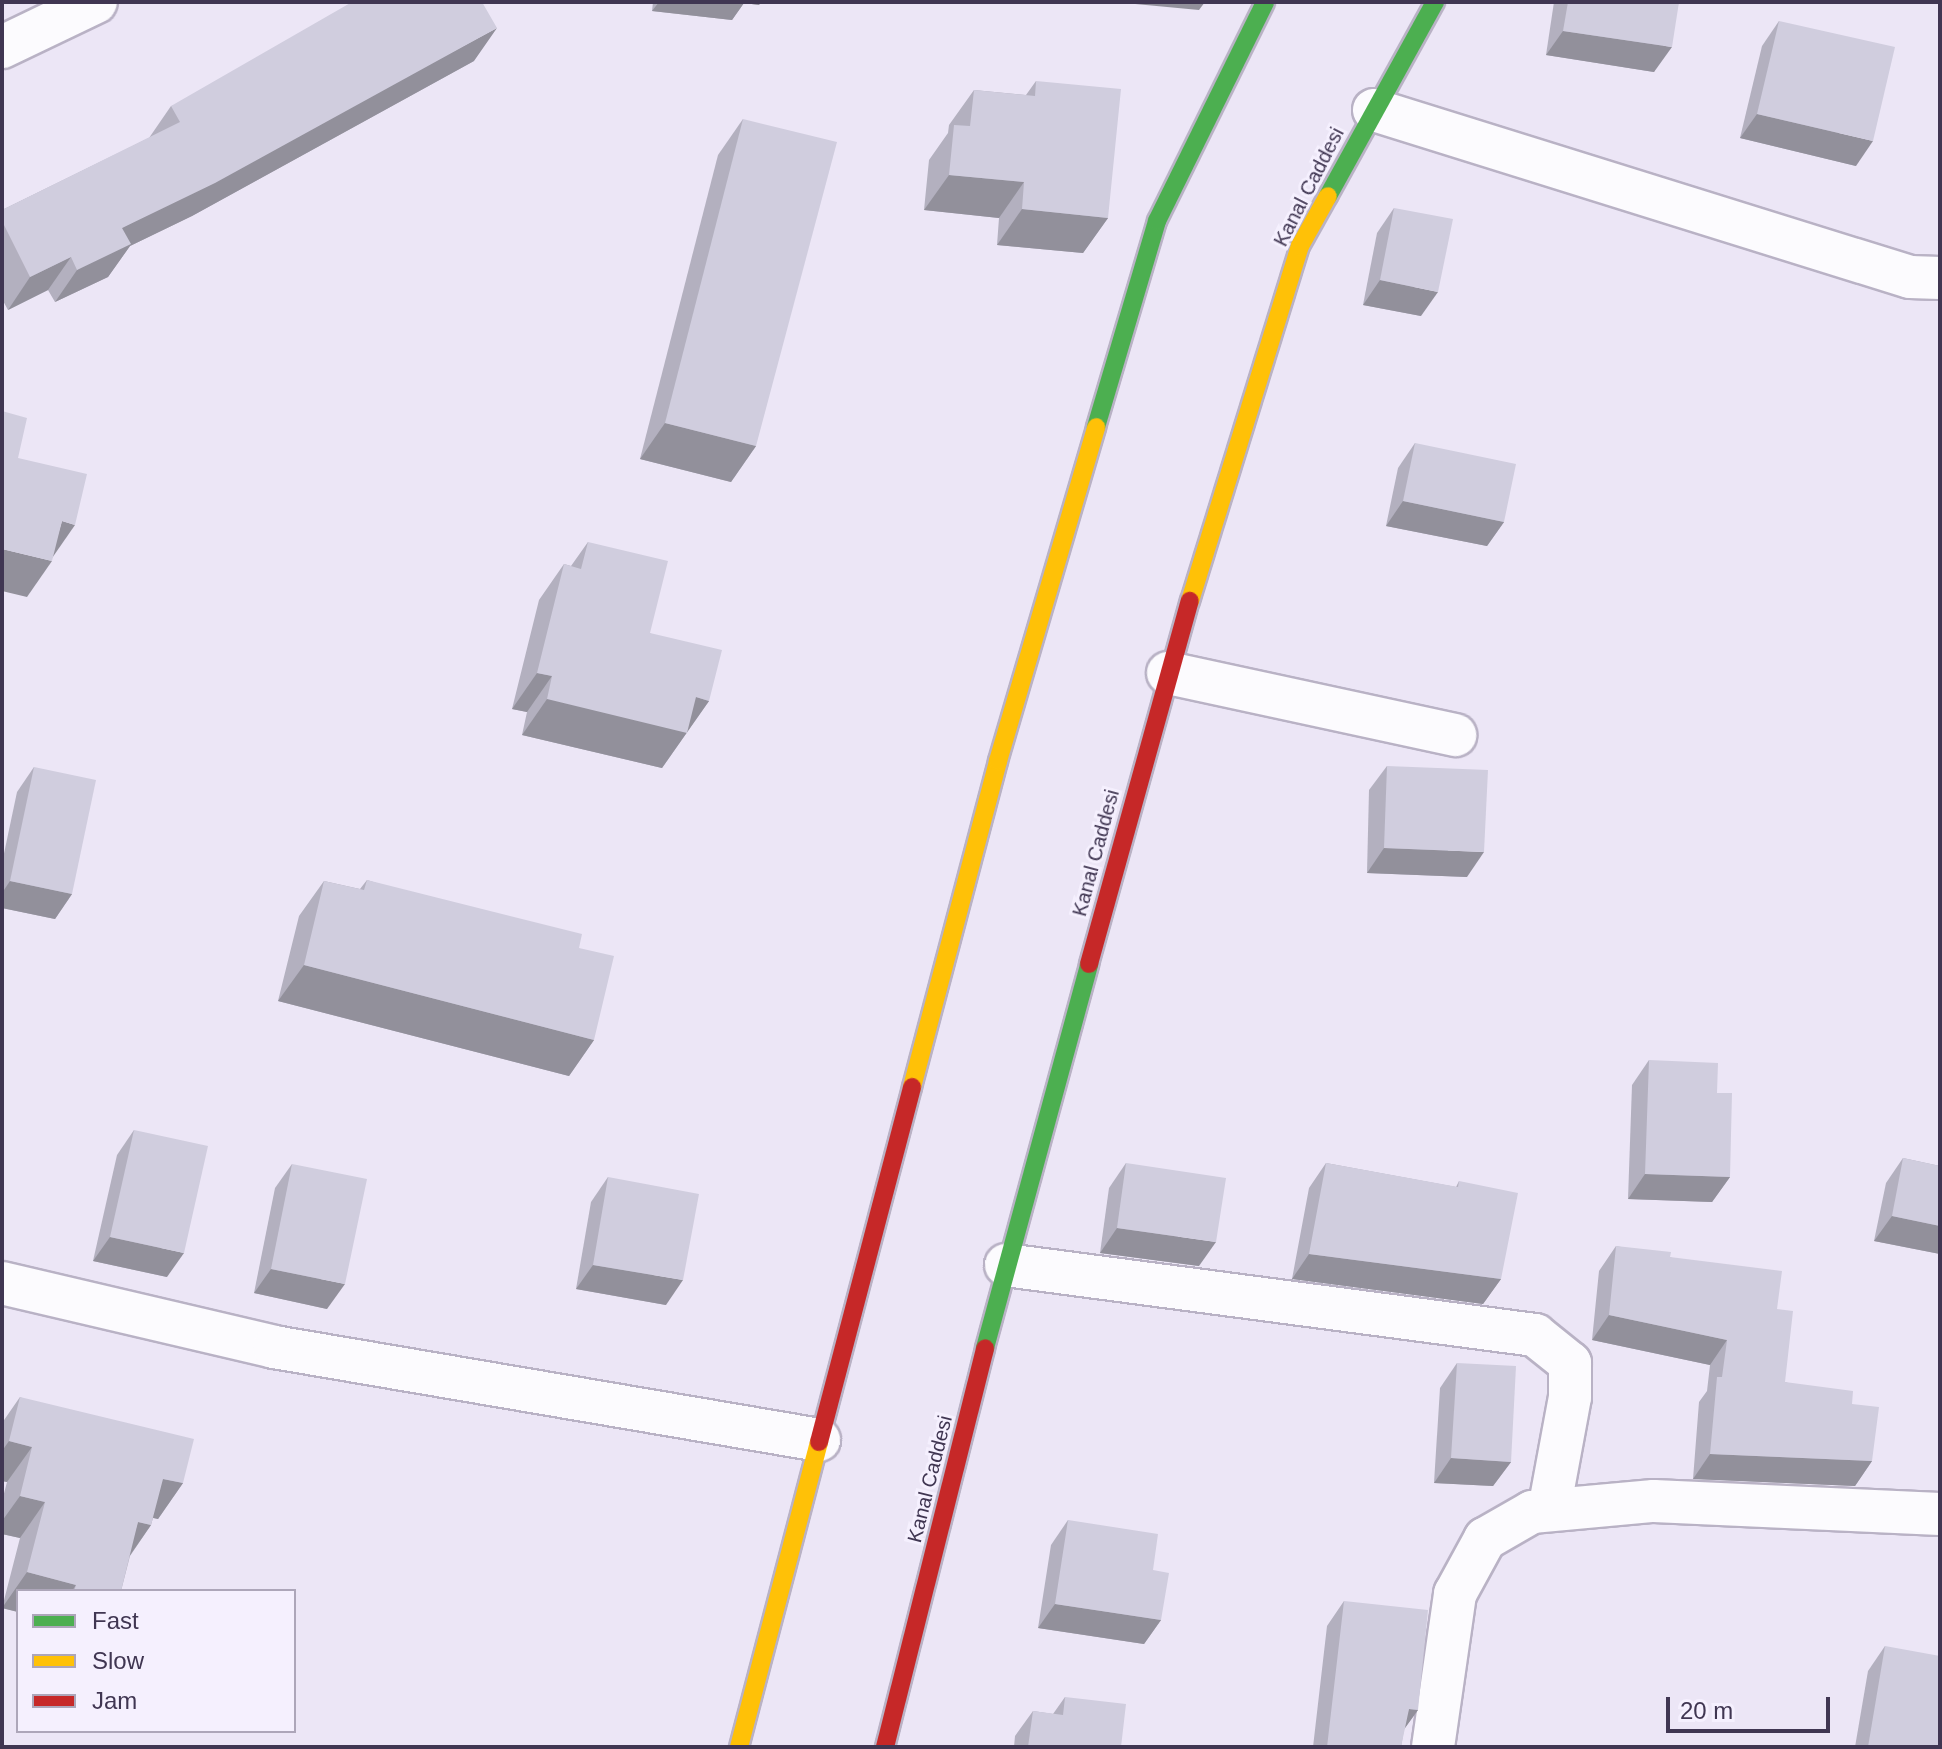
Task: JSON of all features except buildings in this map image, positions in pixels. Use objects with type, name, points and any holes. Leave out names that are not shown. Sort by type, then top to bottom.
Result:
[{"type":"main road","points":[[739,1747],[998,761],[1157,221],[1265,2]]},
{"type":"main road","name":"Kanal Caddesi","points":[[885,1747],[1006,1265],[1168,673],[1300,246],[1435,2]]},
{"type":"street","points":[[2,47],[96,2]]},
{"type":"street","points":[[1374,110],[1910,277],[1940,278]]},
{"type":"street","points":[[1168,673],[1455,735]]},
{"type":"street","points":[[1006,1265],[1535,1335],[1570,1363],[1570,1397],[1549,1510]]},
{"type":"street","points":[[2,1283],[274,1347],[819,1440]]},
{"type":"street","points":[[1433,1747],[1455,1594],[1485,1539],[1532,1512],[1654,1501],[1940,1514]]},
{"type":"traffic: fast","points":[[1096,427],[1157,221],[1265,2]]},
{"type":"traffic: fast","points":[[1328,196],[1435,2]]},
{"type":"traffic: fast","points":[[985,1348],[1089,964]]},
{"type":"traffic: slow","points":[[1190,601],[1300,246],[1328,196]]},
{"type":"traffic: slow","points":[[912,1087],[998,761],[1096,427]]},
{"type":"traffic: slow","points":[[739,1747],[819,1442]]},
{"type":"traffic: jam","points":[[1089,964],[1190,601]]},
{"type":"traffic: jam","points":[[819,1442],[912,1087]]},
{"type":"traffic: jam","points":[[885,1747],[985,1348]]}]
